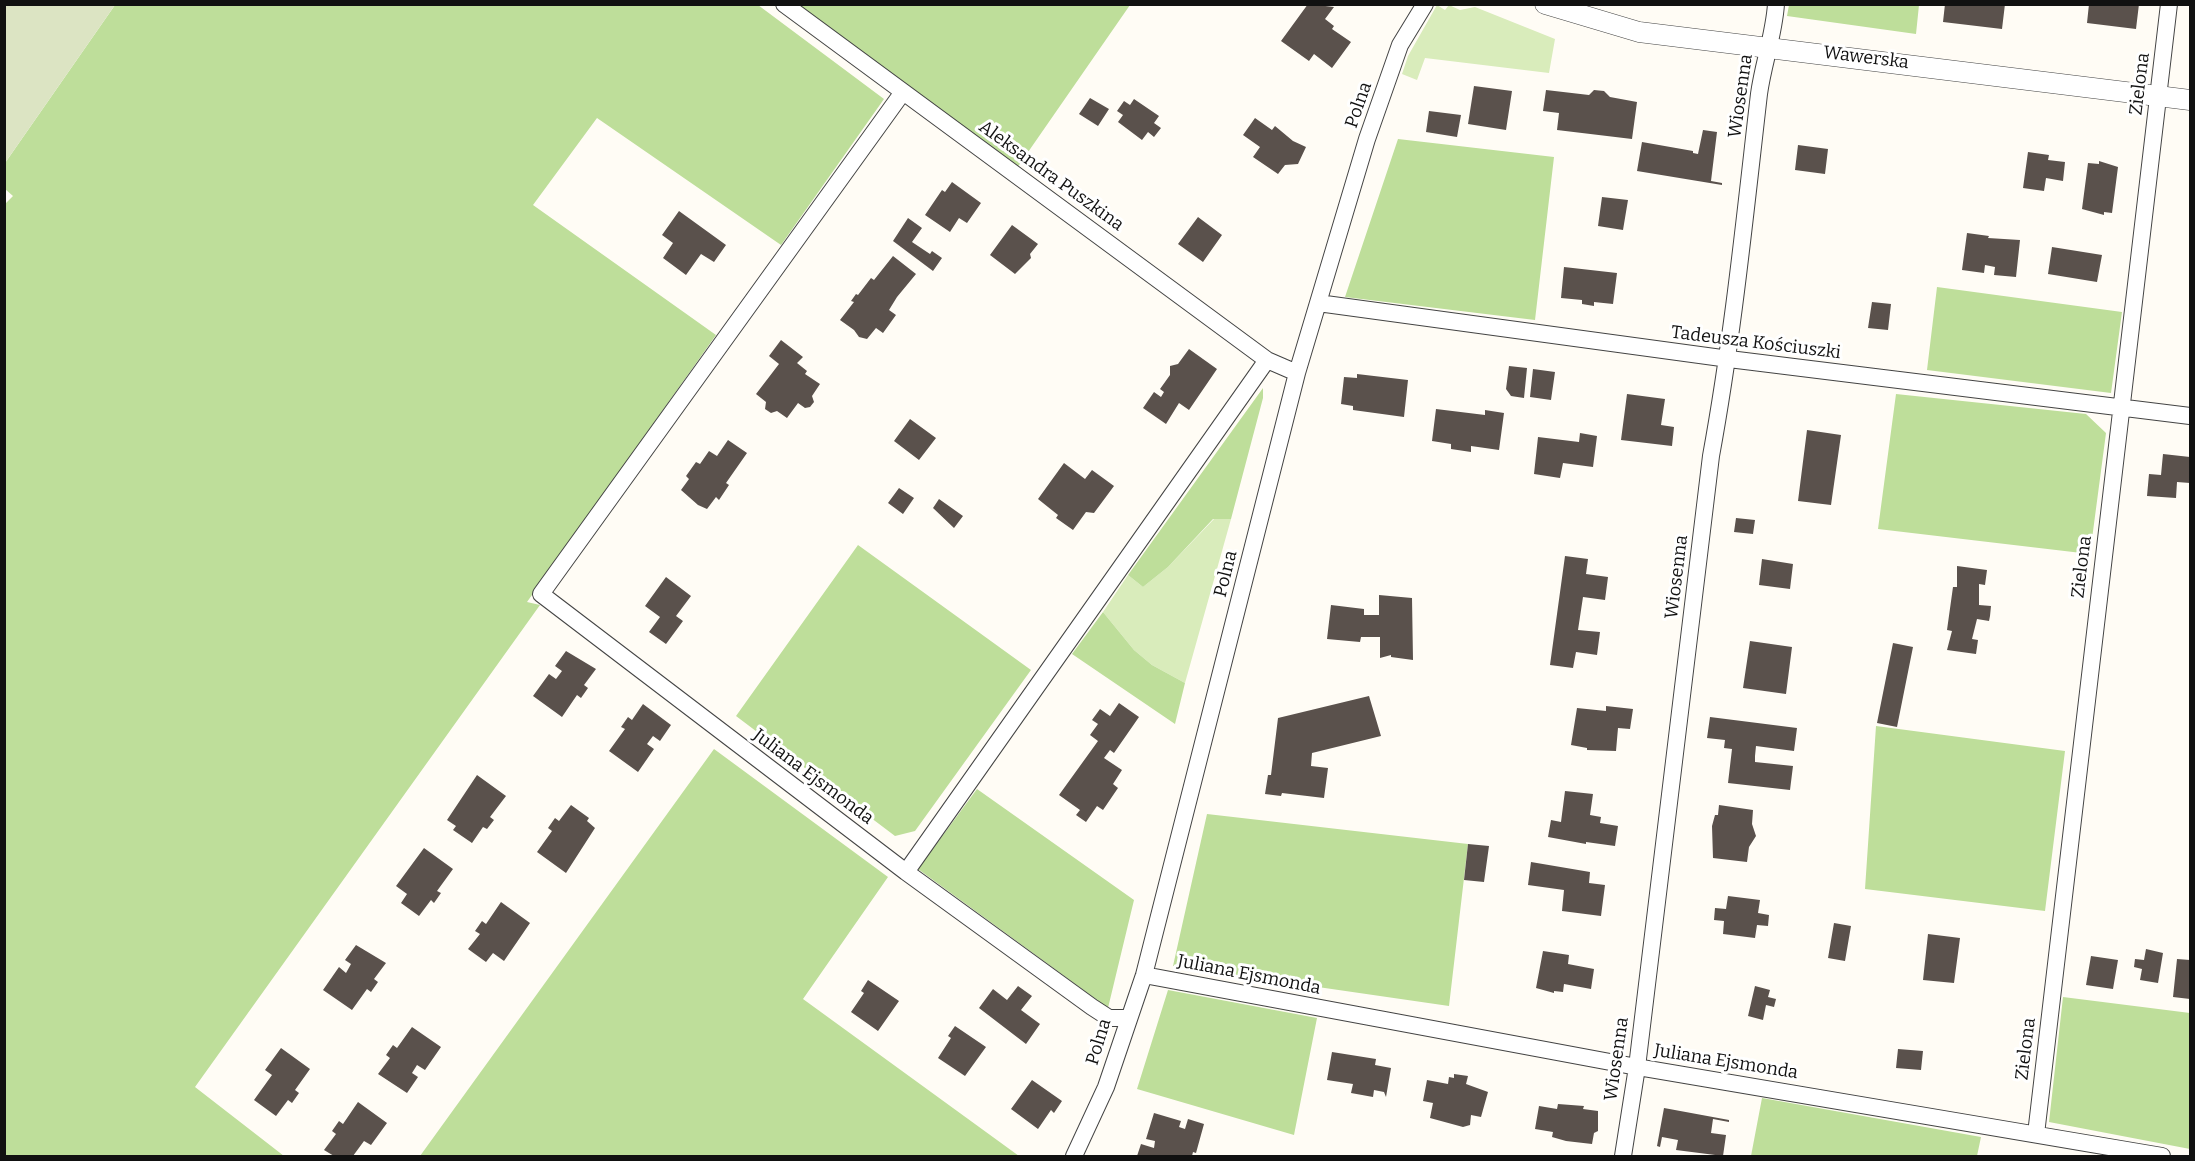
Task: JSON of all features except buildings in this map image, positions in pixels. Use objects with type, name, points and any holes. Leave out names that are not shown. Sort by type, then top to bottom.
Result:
[{"type":"street","name":"Aleksandra Puszkina","points":[[784,4],[1267,360],[1297,373]]},
{"type":"street","name":"Polna","points":[[1074,1156],[1106,1088],[1127,1018],[1144,975],[1297,373],[1367,139],[1396,55],[1425,4]]},
{"type":"street","name":"Wawerska","points":[[1545,4],[1639,32],[2190,99]]},
{"type":"street","name":"Wiosenna","points":[[1623,1156],[1637,1067],[1711,456],[1729,359],[1761,76],[1775,23],[1776,4]]},
{"type":"street","name":"Zielona","points":[[2036,1134],[2169,4]]},
{"type":"street","name":"Juliana Ejsmonda","points":[[903,92],[541,594],[906,872],[1092,1007],[1118,1020],[1127,1018]]},
{"type":"street","name":"Tadeusza Kościuszki","points":[[1318,303],[1729,359],[2190,416]]},
{"type":"street","points":[[906,872],[1267,360]]},
{"type":"street","name":"Juliana Ejsmonda","points":[[1144,975],[1637,1067],[2162,1156]]},
{"type":"green space","points":[[4,5],[115,5],[5,163]]},
{"type":"green space","points":[[115,5],[758,5],[884,99],[781,245],[597,118],[533,205],[716,335],[527,602],[540,605],[195,1087],[284,1156],[5,1156],[4,205],[13,196],[5,189],[5,163]]},
{"type":"green space","points":[[796,5],[1130,5],[1017,168]]},
{"type":"green space","points":[[1437,5],[1445,10],[1449,5],[1460,10],[1475,7],[1555,39],[1549,73],[1425,58],[1417,80],[1402,74],[1408,56]]},
{"type":"green space","points":[[1789,5],[1919,5],[1916,34],[1787,16]]},
{"type":"green space","points":[[1398,139],[1554,157],[1535,320],[1345,297]]},
{"type":"green space","points":[[1937,287],[2122,312],[2111,393],[1927,370]]},
{"type":"green space","points":[[1263,388],[1263,398],[1231,519],[1213,519],[1168,567],[1143,587],[1128,575]]},
{"type":"green space","points":[[1896,394],[2086,414],[2106,433],[2090,554],[1878,529]]},
{"type":"green space","points":[[1214,519],[1231,519],[1185,683],[1152,665],[1134,650],[1103,612],[1128,575],[1143,587],[1168,567]]},
{"type":"green space","points":[[858,545],[1031,670],[915,831],[895,836],[736,716]]},
{"type":"green space","points":[[1103,612],[1134,650],[1152,665],[1185,683],[1175,724],[1072,654]]},
{"type":"green space","points":[[1876,726],[2065,751],[2045,911],[1865,889]]},
{"type":"green space","points":[[714,749],[888,877],[803,999],[1019,1156],[420,1156]]},
{"type":"green space","points":[[977,789],[1134,900],[1108,1008],[918,869]]},
{"type":"green space","points":[[1207,814],[1468,844],[1449,1006],[1173,966]]},
{"type":"green space","points":[[1168,990],[1317,1018],[1294,1135],[1137,1089]]},
{"type":"green space","points":[[2063,997],[2190,1013],[2190,1149],[2049,1122]]},
{"type":"green space","points":[[1762,1098],[1981,1137],[1977,1156],[1751,1156]]}]
